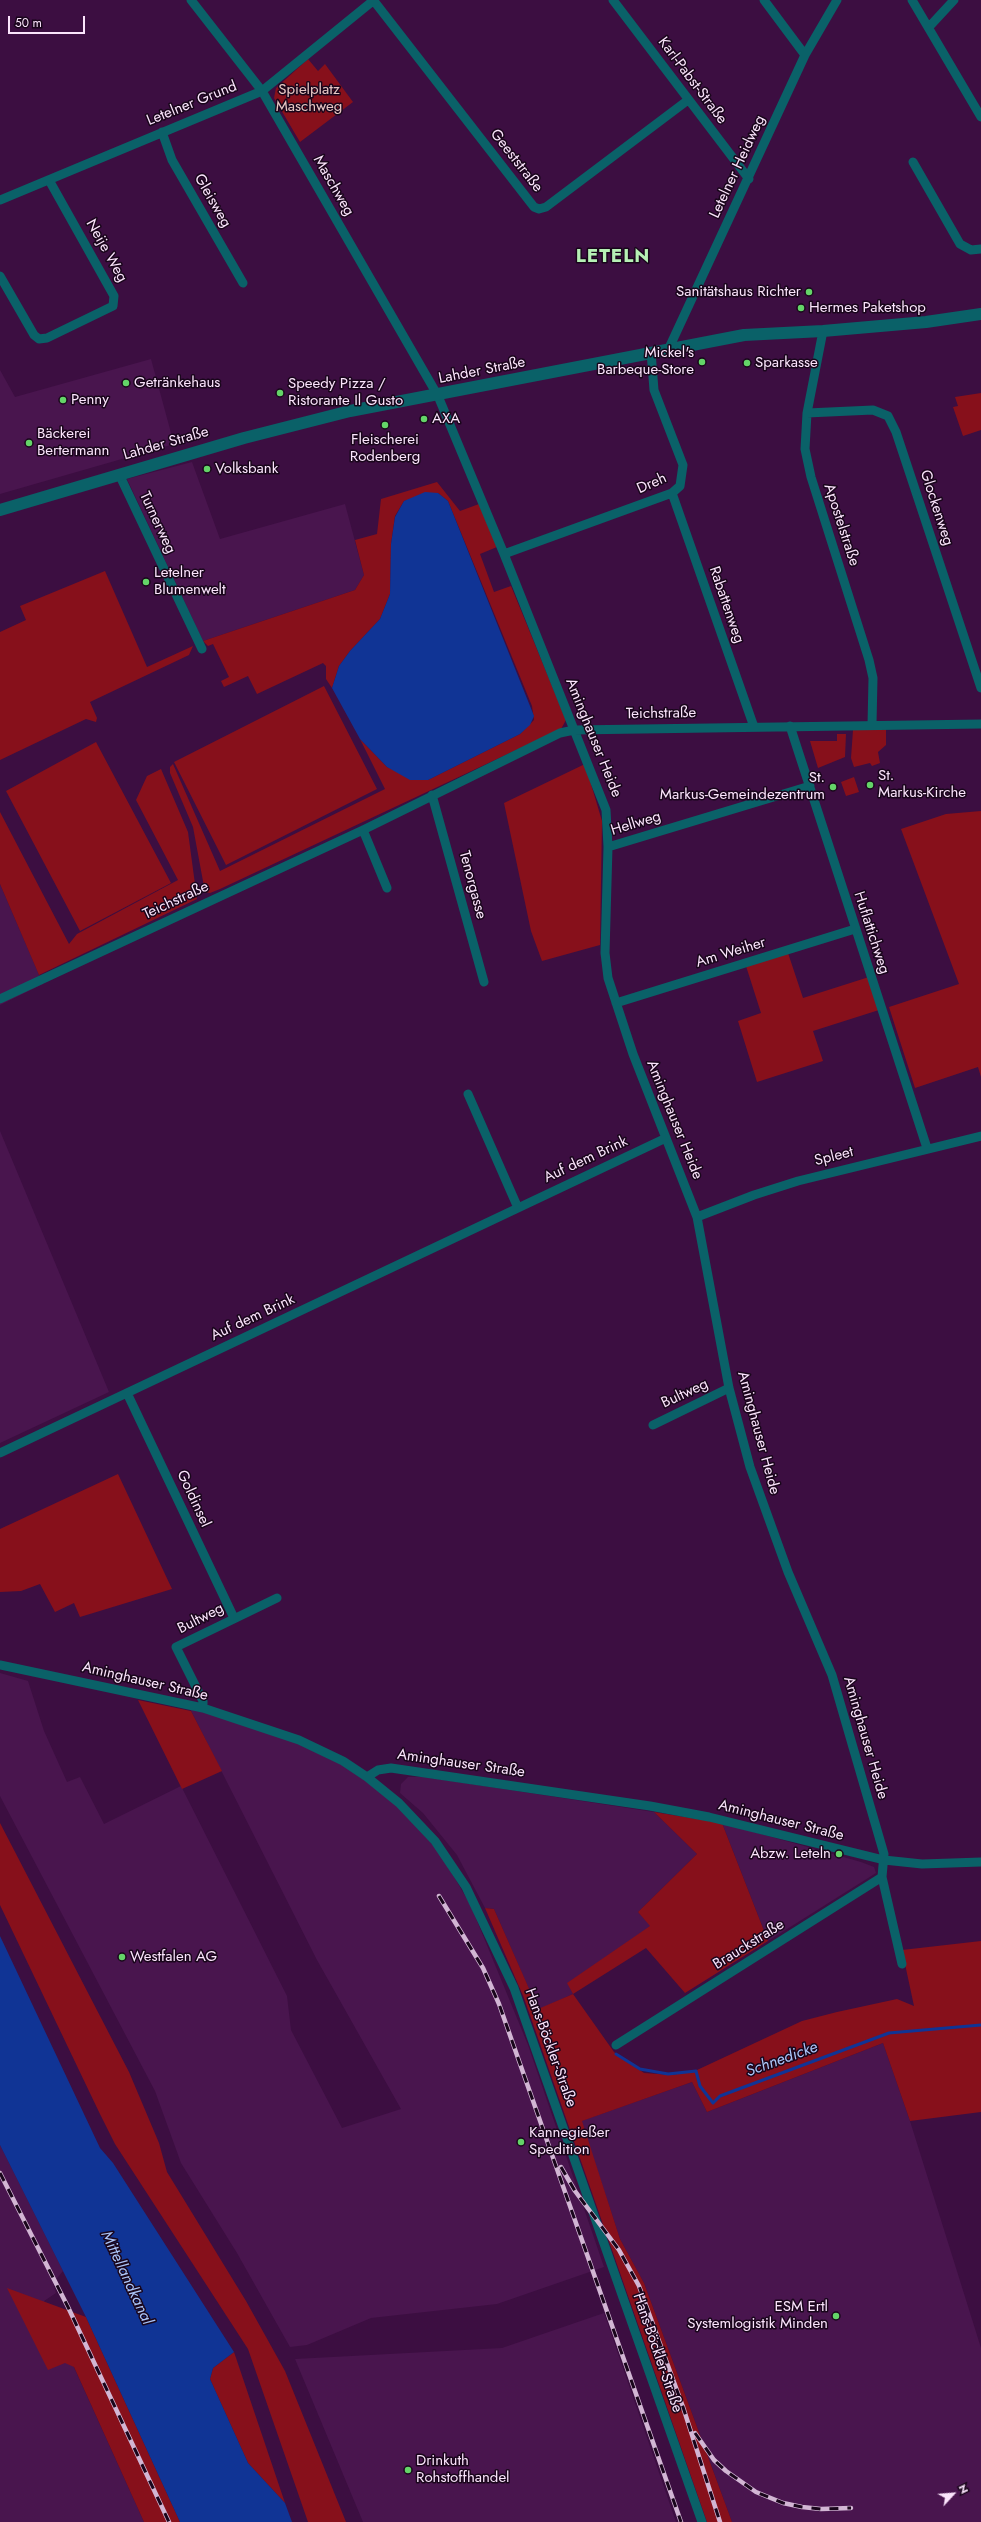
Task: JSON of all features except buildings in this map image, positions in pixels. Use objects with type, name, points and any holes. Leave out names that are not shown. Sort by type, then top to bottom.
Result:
[{"type":"street","name":"Maschweg","points":[[191,0],[262,91],[438,396]]},
{"type":"street","name":"Letelner Grund","points":[[0,200],[262,91],[374,0]]},
{"type":"street","name":"Geeststraße","points":[[374,0],[534,207],[540,209],[546,207],[688,100]]},
{"type":"street","name":"Karl-Pabst-Straße","points":[[613,0],[749,179]]},
{"type":"street","points":[[764,0],[805,55]]},
{"type":"street","name":"Letelner Heidweg","points":[[669,348],[749,179],[805,55],[837,0]]},
{"type":"street","points":[[912,0],[981,117]]},
{"type":"street","points":[[929,27],[954,0]]},
{"type":"street","name":"Gleisweg","points":[[162,132],[172,160],[243,283]]},
{"type":"street","points":[[913,162],[960,244],[971,250],[981,249]]},
{"type":"street","name":"Neije Weg","points":[[0,276],[34,335],[39,339],[47,338],[113,306],[114,296],[49,180]]},
{"type":"street","name":"Lahder Straße","points":[[0,510],[244,438],[350,411],[438,396],[669,348],[751,334],[823,331],[926,322],[981,314]]},
{"type":"street","name":"Apostelstraße","points":[[823,331],[807,413],[805,449],[807,463],[869,660],[872,678],[872,725]]},
{"type":"street","name":"Dreh","points":[[504,554],[672,493],[680,486],[683,465],[654,390],[651,352]]},
{"type":"street","name":"Aminghauser Heide","points":[[438,396],[504,554],[606,810],[608,847],[605,953],[616,1003],[697,1217],[729,1388],[750,1467],[769,1523],[832,1675],[884,1860]]},
{"type":"street","name":"Glockenweg","points":[[807,413],[873,410],[888,416],[896,432],[981,688]]},
{"type":"street","name":"Turnerweg","points":[[119,474],[202,649]]},
{"type":"street","name":"Rabattenweg","points":[[672,493],[754,727]]},
{"type":"street","name":"Teichstraße","points":[[0,999],[364,830],[432,795],[560,733],[574,730],[981,724]]},
{"type":"street","name":"Huflattichweg","points":[[790,726],[927,1148]]},
{"type":"street","name":"Hellweg","points":[[608,847],[810,786]]},
{"type":"street","name":"Tenorgasse","points":[[432,795],[484,982]]},
{"type":"street","points":[[364,830],[387,888]]},
{"type":"street","name":"Am Weiher","points":[[616,1003],[855,929]]},
{"type":"street","points":[[468,1094],[518,1208]]},
{"type":"street","name":"Spleet","points":[[697,1217],[754,1195],[798,1181],[927,1148],[981,1136]]},
{"type":"street","name":"Auf dem Brink","points":[[0,1453],[666,1138]]},
{"type":"street","name":"Bultweg","points":[[653,1425],[729,1388]]},
{"type":"street","name":"Goldinsel","points":[[127,1393],[234,1618]]},
{"type":"street","name":"Bultweg","points":[[203,1708],[202,1701],[176,1647],[277,1598]]},
{"type":"street","name":"Aminghauser Straße","points":[[0,1665],[203,1708],[299,1740],[343,1761],[367,1777],[378,1770],[391,1768],[650,1806],[709,1817],[884,1860],[922,1864],[981,1862]]},
{"type":"street","name":"Hans-Böckler-Straße","points":[[367,1777],[399,1803],[435,1841],[466,1887],[496,1946],[522,2011],[702,2522]]},
{"type":"street","points":[[884,1860],[882,1877],[902,1964]]},
{"type":"street","name":"Brauckstraße","points":[[616,2045],[882,1877]]},
{"type":"shaded area","points":[[151,359],[174,444],[0,494],[0,370],[15,397]]},
{"type":"shaded area","points":[[192,462],[220,539],[345,504],[364,575],[355,590],[203,641],[127,479]]},
{"type":"shaded area","points":[[0,884],[43,984],[0,1005]]},
{"type":"shaded area","points":[[0,1131],[109,1392],[0,1443]]},
{"type":"shaded area","points":[[0,1673],[28,1681],[44,1731],[67,1782],[80,1777],[104,1824],[181,1786],[287,1996],[291,2030],[342,2128],[401,2109],[317,1960],[185,1699],[346,1761],[391,1793],[441,1855],[470,1904],[528,2045],[604,2267],[497,2304],[371,2318],[307,2345],[290,2347],[237,2253],[181,2163],[155,2091],[0,1796]]},
{"type":"shaded area","points":[[408,1777],[425,1777],[654,1812],[697,1854],[638,1912],[651,1926],[568,1983],[573,1994],[538,2010],[494,1909],[485,1908],[457,1855],[423,1813],[400,1793],[401,1784]]},
{"type":"shaded area","points":[[722,1823],[861,1862],[874,1867],[876,1873],[768,1941]]},
{"type":"shaded area","points":[[883,2043],[910,2121],[981,2348],[981,2522],[732,2522],[644,2283],[620,2239],[581,2121],[692,2082],[707,2112]]},
{"type":"shaded area","points":[[0,2145],[63,2271],[53,2283],[56,2293],[44,2301],[144,2522],[0,2522]]},
{"type":"shaded area","points":[[604,2313],[676,2522],[363,2522],[295,2359],[502,2348]]},
{"type":"green space","name":"Spielplatz Maschweg","points":[[308,59],[318,71],[325,64],[353,102],[300,142],[274,98],[276,88]]},
{"type":"green space","points":[[981,393],[981,430],[963,436],[953,407],[958,406],[955,397]]},
{"type":"green space","points":[[437,482],[460,511],[479,504],[497,547],[480,554],[494,592],[511,586],[566,720],[561,729],[220,889],[210,893],[205,892],[193,827],[170,773],[170,767],[173,764],[220,871],[385,789],[360,739],[387,767],[428,780],[520,734],[534,720],[532,706],[448,501],[438,493],[404,501],[395,516],[391,544],[390,594],[380,619],[350,651],[339,666],[332,688],[326,679],[326,666],[323,663],[257,694],[248,676],[224,687],[221,681],[229,677],[213,644],[208,646],[203,641],[355,590],[364,575],[355,540],[377,534],[381,499]]},
{"type":"green space","points":[[105,571],[147,667],[193,646],[189,655],[90,702],[97,718],[96,722],[86,719],[0,760],[0,632],[26,620],[20,606]]},
{"type":"green space","points":[[324,686],[377,789],[226,865],[174,762]]},
{"type":"green space","points":[[886,729],[886,745],[878,752],[880,763],[872,766],[870,763],[854,767],[851,758],[853,730]]},
{"type":"green space","points":[[837,734],[846,734],[845,757],[818,768],[810,741],[837,741]]},
{"type":"green space","points":[[96,742],[171,883],[80,931],[6,791]]},
{"type":"green space","points":[[585,764],[602,821],[600,945],[542,961],[531,931],[504,803]]},
{"type":"green space","points":[[161,769],[188,832],[197,899],[39,975],[0,884],[0,812],[69,944],[77,934],[178,880],[136,800],[147,776]]},
{"type":"green space","points":[[854,777],[859,792],[846,796],[841,782]]},
{"type":"green space","points":[[981,811],[981,1077],[978,1067],[915,1088],[889,1007],[959,984],[901,829],[946,814]]},
{"type":"green space","points":[[788,953],[803,998],[869,977],[879,1010],[813,1031],[823,1061],[757,1082],[738,1021],[761,1013],[746,966]]},
{"type":"green space","points":[[118,1474],[172,1589],[80,1617],[74,1603],[55,1612],[40,1584],[21,1591],[0,1592],[0,1529]]},
{"type":"green space","points":[[138,1700],[191,1711],[222,1771],[182,1789]]},
{"type":"green space","points":[[654,1812],[722,1823],[768,1941],[685,1993],[646,1948],[573,1994],[567,1983],[650,1926],[638,1912],[697,1854]]},
{"type":"green space","points":[[0,1823],[129,2072],[159,2143],[167,2172],[246,2301],[285,2371],[346,2522],[308,2522],[248,2349],[115,2144],[99,2112],[0,1905]]},
{"type":"green space","points":[[485,1908],[494,1909],[538,2009],[573,1994],[614,2052],[644,2073],[672,2075],[697,2070],[802,2021],[897,1999],[914,2006],[902,1950],[981,1941],[981,2112],[910,2121],[883,2043],[707,2112],[692,2082],[582,2121],[620,2239],[644,2283],[732,2522],[707,2522],[524,1998]]},
{"type":"green space","points":[[7,2288],[86,2317],[180,2522],[144,2522],[74,2367],[65,2363],[48,2370]]},
{"type":"green space","points":[[234,2352],[285,2503],[248,2463],[210,2379],[213,2368]]},
{"type":"water","points":[[425,492],[438,493],[448,501],[534,716],[530,725],[520,734],[428,780],[410,780],[387,767],[360,739],[332,688],[339,666],[350,651],[380,619],[390,594],[391,544],[395,517],[404,501]]},
{"type":"water","name":"Mittellandkanal","points":[[0,1936],[100,2148],[113,2163],[234,2352],[213,2368],[210,2379],[248,2463],[285,2503],[292,2522],[180,2522],[86,2317],[0,2145]]},
{"type":"waterway","name":"Schnedicke","points":[[616,2054],[640,2069],[668,2074],[696,2071],[700,2086],[713,2103],[720,2096],[889,2033],[981,2025]]},
{"type":"railway","points":[[439,1896],[483,1968],[499,2004],[681,2522]]},
{"type":"railway","points":[[561,2167],[575,2191],[619,2250],[639,2286],[683,2407],[720,2522]]},
{"type":"railway","points":[[0,2173],[68,2307],[169,2522]]},
{"type":"railway","points":[[695,2433],[714,2460],[726,2471],[756,2492],[783,2503],[802,2507],[821,2509],[851,2508]]},
{"type":"place","name":"Sanitätshaus Richter","points":[[809,292]]},
{"type":"place","name":"Hermes Paketshop","points":[[801,308]]},
{"type":"place","name":"Mickel's Barbeque-Store","points":[[702,362]]},
{"type":"place","name":"Sparkasse","points":[[747,363]]},
{"type":"place","name":"Getränkehaus","points":[[126,383]]},
{"type":"place","name":"Speedy Pizza / Ristorante Il Gusto","points":[[280,393]]},
{"type":"place","name":"Penny","points":[[63,400]]},
{"type":"place","name":"AXA","points":[[424,419]]},
{"type":"place","name":"Fleischerei Rodenberg","points":[[385,425]]},
{"type":"place","name":"Bäckerei Bertermann","points":[[29,443]]},
{"type":"place","name":"Volksbank","points":[[207,469]]},
{"type":"place","name":"Letelner Blumenwelt","points":[[146,582]]},
{"type":"place","name":"St. Markus-Kirche","points":[[870,785]]},
{"type":"place","name":"St. Markus-Gemeindezentrum","points":[[833,787]]},
{"type":"place","name":"Abzw. Leteln","points":[[839,1854]]},
{"type":"place","name":"Westfalen AG","points":[[122,1957]]},
{"type":"place","name":"Kannegießer Spedition","points":[[521,2142]]},
{"type":"place","name":"ESM Ertl Systemlogistik Minden","points":[[836,2316]]},
{"type":"place","name":"Drinkuth Rohstoffhandel","points":[[408,2470]]},
{"type":"district","name":"LETELN","points":[[613,257]]}]
